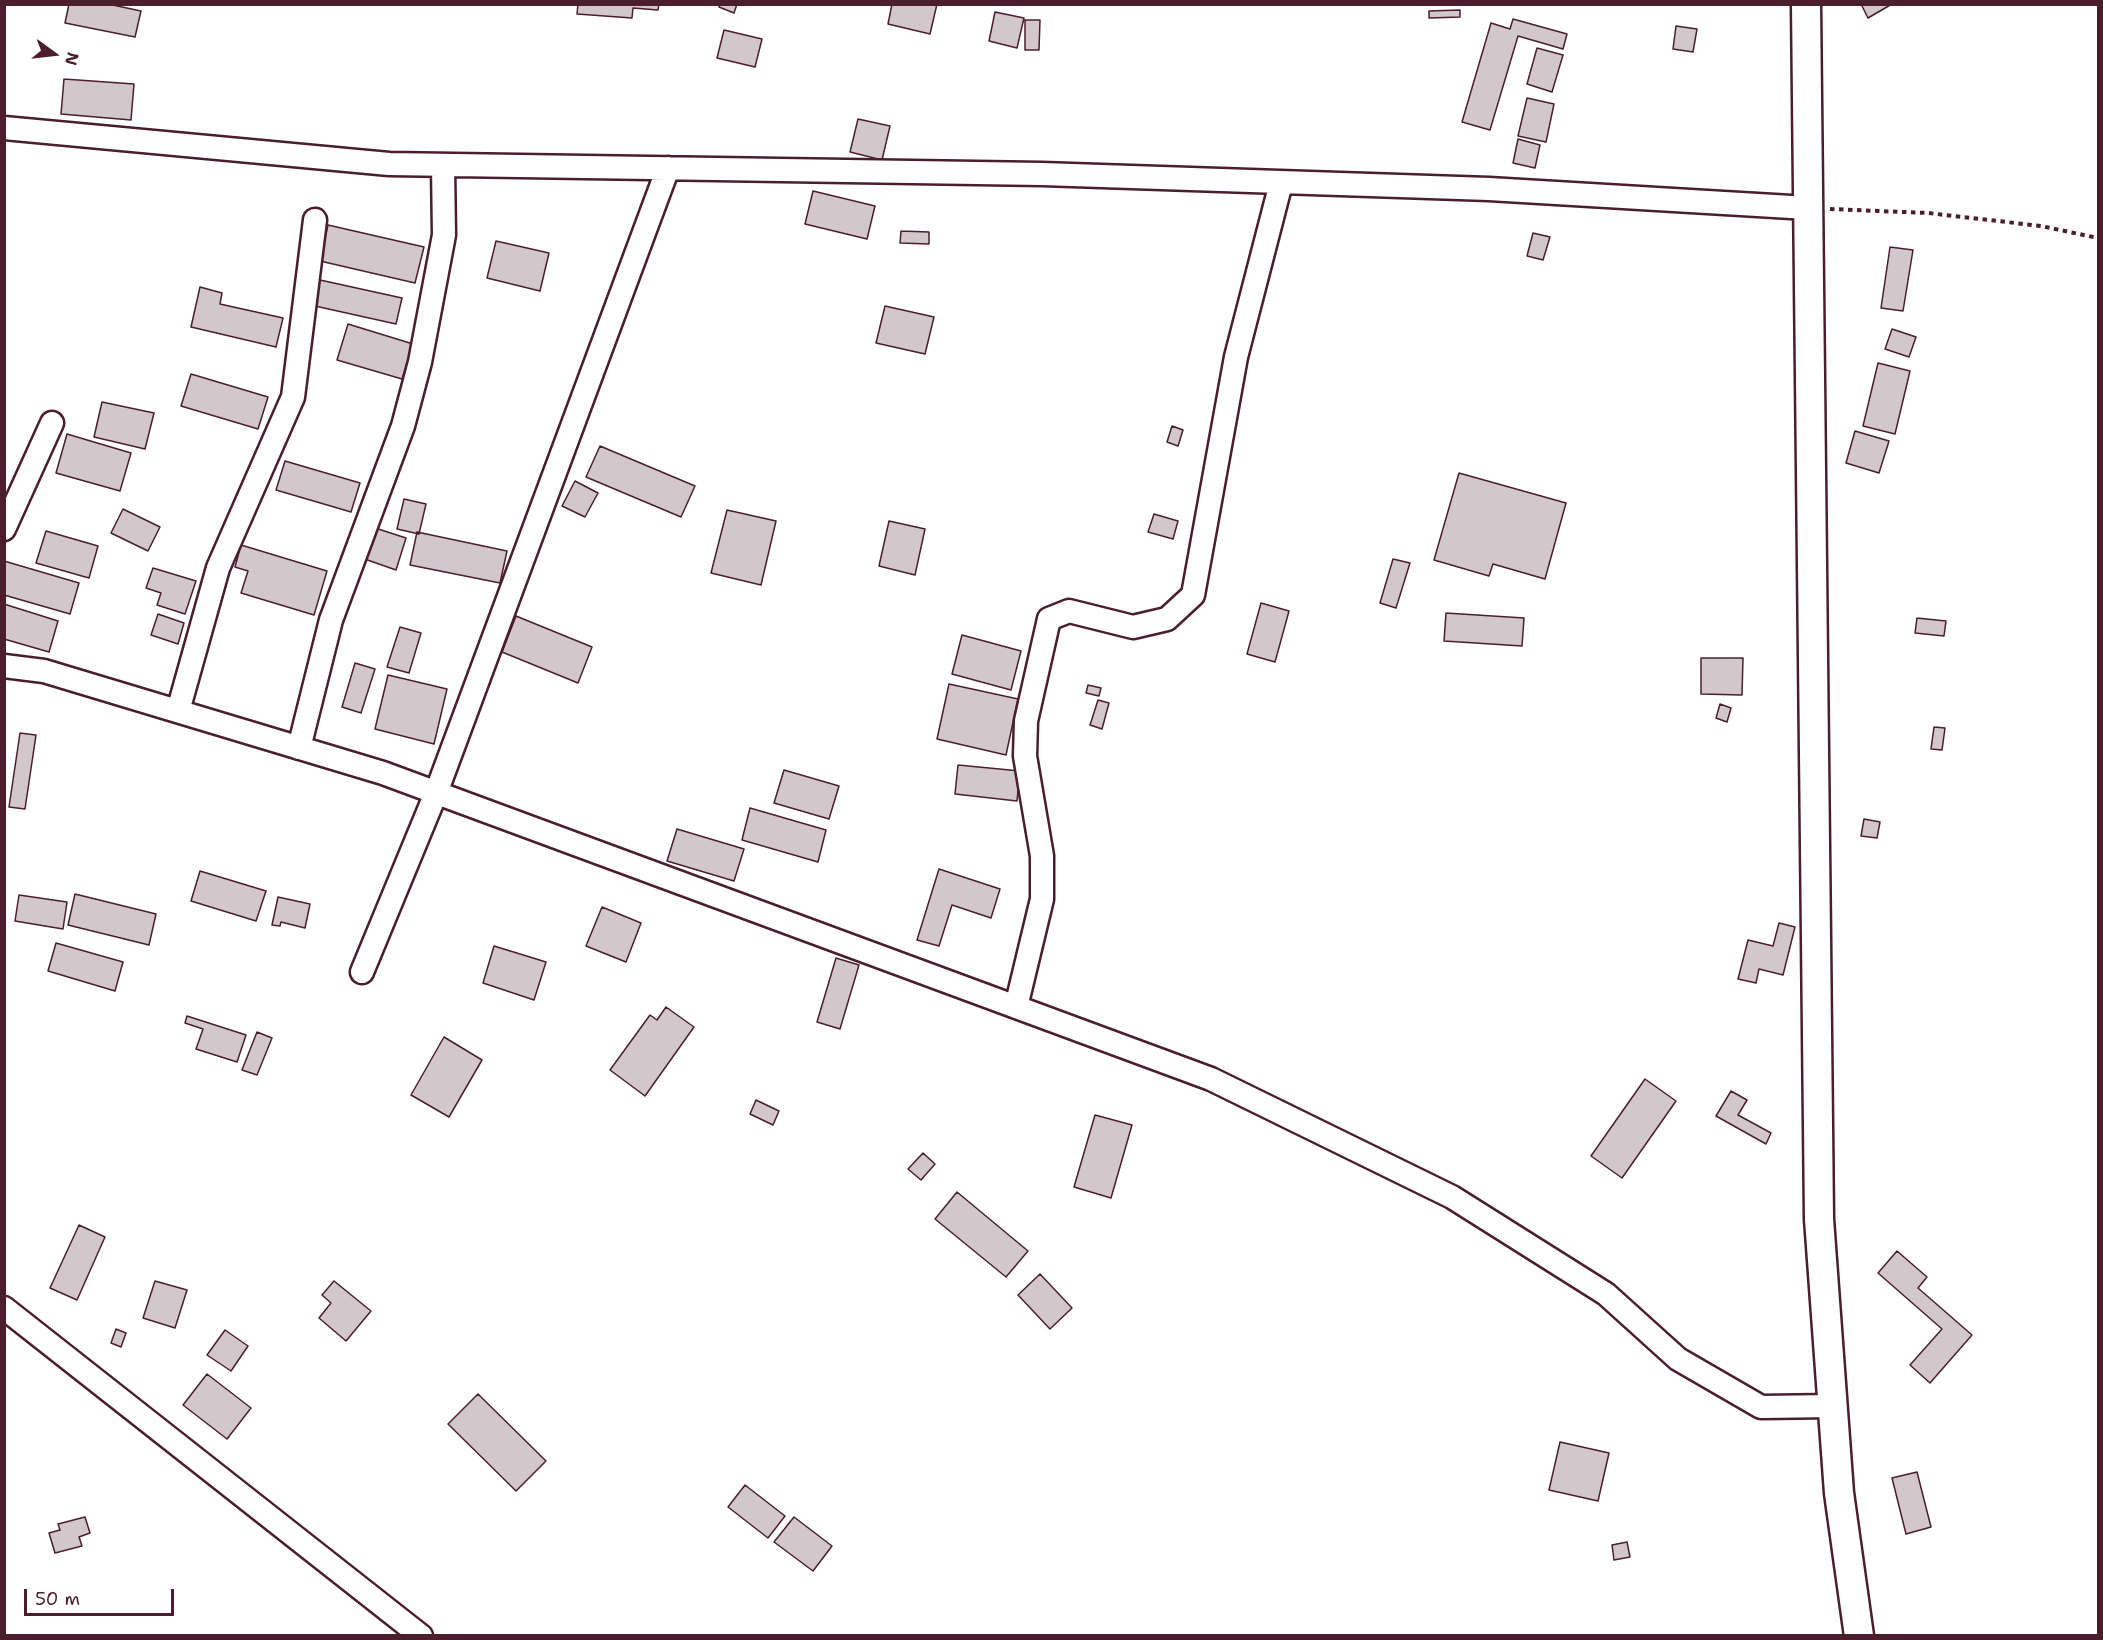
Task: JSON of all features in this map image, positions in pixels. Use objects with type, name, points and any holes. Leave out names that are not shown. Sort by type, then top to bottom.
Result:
[{"type":"main road","points":[[1806,4],[1819,1219],[1839,1493],[1859,1635]]},
{"type":"street","points":[[4,128],[389,164],[1042,174],[1489,189],[1808,208]]},
{"type":"street","points":[[299,748],[331,620],[403,426],[420,362],[444,235],[443,166]]},
{"type":"street","points":[[362,972],[436,792],[668,168]]},
{"type":"street","points":[[1016,1007],[1042,899],[1042,856],[1025,756],[1026,720],[1049,619],[1069,611],[1133,627],[1167,619],[1193,595],[1236,357],[1281,183]]},
{"type":"street","points":[[178,711],[218,568],[293,397],[315,220]]},
{"type":"street","points":[[4,529],[52,423]]},
{"type":"street","points":[[4,666],[44,671],[383,773],[1211,1079],[1452,1197],[1606,1294],[1678,1359],[1761,1407],[1833,1406]]},
{"type":"street","points":[[4,1308],[421,1635]]},
{"type":"path","points":[[1808,208],[1928,213],[2041,226],[2098,238]]},
{"type":"building","points":[[69,4],[108,4],[141,11],[135,37],[65,23]]},
{"type":"building","points":[[578,4],[659,4],[658,10],[633,8],[632,18],[577,14]]},
{"type":"building","points":[[720,4],[737,4],[734,13],[719,7]]},
{"type":"building","points":[[892,4],[937,4],[930,34],[888,24]]},
{"type":"building","points":[[1861,4],[1892,4],[1868,18]]},
{"type":"building","points":[[1460,10],[1460,17],[1429,18],[1429,11]]},
{"type":"building","points":[[995,12],[1024,18],[1017,48],[989,41]]},
{"type":"building","points":[[1513,19],[1567,34],[1563,49],[1518,36],[1490,130],[1462,122],[1491,23],[1510,29]]},
{"type":"building","points":[[1025,20],[1040,20],[1039,50],[1025,50]]},
{"type":"building","points":[[1676,26],[1697,29],[1693,52],[1673,49]]},
{"type":"building","points":[[724,30],[762,39],[755,67],[717,58]]},
{"type":"building","points":[[1537,48],[1563,55],[1552,92],[1527,84]]},
{"type":"building","points":[[64,79],[134,84],[131,120],[61,114]]},
{"type":"building","points":[[1527,98],[1554,104],[1546,142],[1518,136]]},
{"type":"building","points":[[858,119],[890,126],[882,160],[850,152]]},
{"type":"building","points":[[1518,139],[1540,145],[1535,168],[1513,163]]},
{"type":"building","points":[[813,191],[875,206],[867,239],[805,224]]},
{"type":"building","points":[[328,225],[424,247],[415,283],[320,261]]},
{"type":"building","points":[[901,231],[929,232],[929,244],[900,243]]},
{"type":"building","points":[[1533,233],[1550,237],[1543,260],[1527,256]]},
{"type":"building","points":[[496,241],[549,253],[540,291],[487,278]]},
{"type":"building","points":[[1890,247],[1913,250],[1903,311],[1881,308]]},
{"type":"building","points":[[320,280],[402,298],[396,324],[315,306]]},
{"type":"building","points":[[200,287],[222,293],[220,304],[283,318],[276,347],[191,327]]},
{"type":"building","points":[[885,306],[934,317],[925,354],[876,343]]},
{"type":"building","points":[[348,324],[413,344],[402,379],[337,360]]},
{"type":"building","points":[[1892,329],[1916,337],[1909,357],[1885,349]]},
{"type":"building","points":[[1878,363],[1910,371],[1895,434],[1863,426]]},
{"type":"building","points":[[191,374],[268,397],[258,429],[181,406]]},
{"type":"building","points":[[102,402],[154,413],[145,449],[94,437]]},
{"type":"building","points":[[1172,426],[1183,430],[1178,446],[1167,442]]},
{"type":"building","points":[[1855,431],[1889,441],[1879,473],[1846,463]]},
{"type":"building","points":[[67,434],[131,453],[120,491],[56,473]]},
{"type":"building","points":[[600,446],[695,486],[681,517],[586,477]]},
{"type":"building","points":[[285,461],[360,483],[351,512],[276,490]]},
{"type":"building","points":[[1459,473],[1566,503],[1545,579],[1493,564],[1489,576],[1434,560]]},
{"type":"building","points":[[575,481],[598,493],[585,517],[562,506]]},
{"type":"building","points":[[404,499],[426,504],[419,534],[397,529]]},
{"type":"building","points":[[123,509],[160,527],[148,551],[111,533]]},
{"type":"building","points":[[727,510],[776,521],[761,585],[711,573]]},
{"type":"building","points":[[1154,514],[1178,521],[1173,539],[1148,532]]},
{"type":"building","points":[[889,521],[925,529],[915,575],[879,566]]},
{"type":"building","points":[[369,526],[406,538],[396,570],[359,557]]},
{"type":"building","points":[[46,531],[98,546],[89,578],[36,563]]},
{"type":"building","points":[[417,532],[507,551],[500,583],[410,565]]},
{"type":"building","points":[[241,545],[327,571],[314,615],[241,593],[248,571],[235,567]]},
{"type":"building","points":[[1393,559],[1410,563],[1396,608],[1380,603]]},
{"type":"building","points":[[4,561],[79,583],[70,614],[4,595]]},
{"type":"building","points":[[153,568],[196,581],[185,614],[157,605],[161,593],[146,588]]},
{"type":"building","points":[[1261,603],[1289,611],[1275,662],[1247,654]]},
{"type":"building","points":[[4,604],[58,621],[49,652],[4,639]]},
{"type":"building","points":[[1446,613],[1524,618],[1522,646],[1444,641]]},
{"type":"building","points":[[158,614],[184,623],[178,644],[151,635]]},
{"type":"building","points":[[516,616],[592,647],[578,683],[502,652]]},
{"type":"building","points":[[1917,618],[1946,621],[1944,636],[1915,633]]},
{"type":"building","points":[[400,627],[421,633],[409,673],[387,667]]},
{"type":"building","points":[[962,635],[1021,651],[1011,690],[952,674]]},
{"type":"building","points":[[1701,658],[1743,658],[1742,695],[1701,694]]},
{"type":"building","points":[[355,663],[375,669],[361,713],[342,707]]},
{"type":"building","points":[[388,675],[447,689],[434,744],[375,729]]},
{"type":"building","points":[[949,684],[1018,699],[1006,755],[937,739]]},
{"type":"building","points":[[1088,685],[1101,688],[1099,696],[1086,693]]},
{"type":"building","points":[[1098,700],[1109,703],[1102,729],[1090,725]]},
{"type":"building","points":[[1720,704],[1731,708],[1727,722],[1716,718]]},
{"type":"building","points":[[1934,727],[1945,728],[1942,750],[1931,749]]},
{"type":"building","points":[[20,733],[36,735],[25,809],[9,807]]},
{"type":"building","points":[[958,765],[1020,771],[1017,801],[955,794]]},
{"type":"building","points":[[784,770],[839,786],[829,819],[774,803]]},
{"type":"building","points":[[750,808],[826,830],[818,862],[742,840]]},
{"type":"building","points":[[1864,819],[1880,822],[1877,838],[1861,836]]},
{"type":"building","points":[[677,829],[744,849],[734,881],[667,861]]},
{"type":"building","points":[[939,869],[1000,889],[991,918],[952,905],[939,946],[917,940]]},
{"type":"building","points":[[200,871],[266,891],[256,921],[191,901]]},
{"type":"building","points":[[75,894],[156,914],[149,945],[68,925]]},
{"type":"building","points":[[19,895],[67,902],[63,929],[15,921]]},
{"type":"building","points":[[278,897],[310,904],[305,928],[281,922],[280,926],[272,925]]},
{"type":"building","points":[[602,907],[641,923],[626,962],[586,946]]},
{"type":"building","points":[[1779,923],[1795,927],[1783,975],[1759,969],[1756,983],[1738,979],[1748,940],[1773,946]]},
{"type":"building","points":[[56,943],[123,962],[115,991],[48,971]]},
{"type":"building","points":[[494,946],[546,962],[534,1000],[483,983]]},
{"type":"building","points":[[836,958],[859,965],[840,1029],[817,1022]]},
{"type":"building","points":[[666,1007],[694,1027],[645,1096],[610,1070],[650,1015],[657,1020]]},
{"type":"building","points":[[187,1016],[246,1035],[237,1062],[196,1049],[203,1029],[185,1023]]},
{"type":"building","points":[[257,1032],[272,1038],[257,1075],[242,1070]]},
{"type":"building","points":[[444,1037],[482,1060],[449,1117],[411,1095]]},
{"type":"building","points":[[1645,1079],[1676,1101],[1622,1178],[1591,1156]]},
{"type":"building","points":[[1731,1091],[1747,1100],[1738,1115],[1771,1133],[1766,1144],[1716,1116]]},
{"type":"building","points":[[756,1100],[779,1111],[773,1125],[750,1114]]},
{"type":"building","points":[[1095,1115],[1132,1125],[1111,1198],[1074,1187]]},
{"type":"building","points":[[923,1153],[935,1164],[921,1180],[908,1169]]},
{"type":"building","points":[[957,1192],[1028,1251],[1006,1277],[935,1219]]},
{"type":"building","points":[[79,1225],[105,1237],[77,1300],[50,1288]]},
{"type":"building","points":[[1897,1251],[1927,1277],[1918,1288],[1972,1335],[1930,1383],[1910,1365],[1942,1329],[1878,1273]]},
{"type":"building","points":[[1040,1274],[1072,1308],[1050,1329],[1018,1295]]},
{"type":"building","points":[[155,1281],[187,1290],[175,1328],[143,1318]]},
{"type":"building","points":[[334,1281],[371,1311],[346,1341],[319,1318],[331,1303],[322,1295]]},
{"type":"building","points":[[116,1329],[126,1333],[121,1347],[111,1343]]},
{"type":"building","points":[[225,1330],[248,1346],[231,1371],[207,1355]]},
{"type":"building","points":[[207,1374],[251,1408],[227,1439],[183,1405]]},
{"type":"building","points":[[478,1394],[546,1461],[516,1491],[448,1424]]},
{"type":"building","points":[[1560,1442],[1609,1453],[1598,1501],[1549,1490]]},
{"type":"building","points":[[1917,1472],[1931,1527],[1906,1534],[1892,1478]]},
{"type":"building","points":[[745,1485],[785,1516],[768,1538],[728,1507]]},
{"type":"building","points":[[85,1517],[90,1533],[79,1537],[82,1546],[55,1553],[49,1533],[60,1530],[58,1524]]},
{"type":"building","points":[[794,1517],[832,1546],[813,1571],[774,1542]]},
{"type":"building","points":[[1627,1542],[1630,1557],[1614,1560],[1612,1545]]}]
